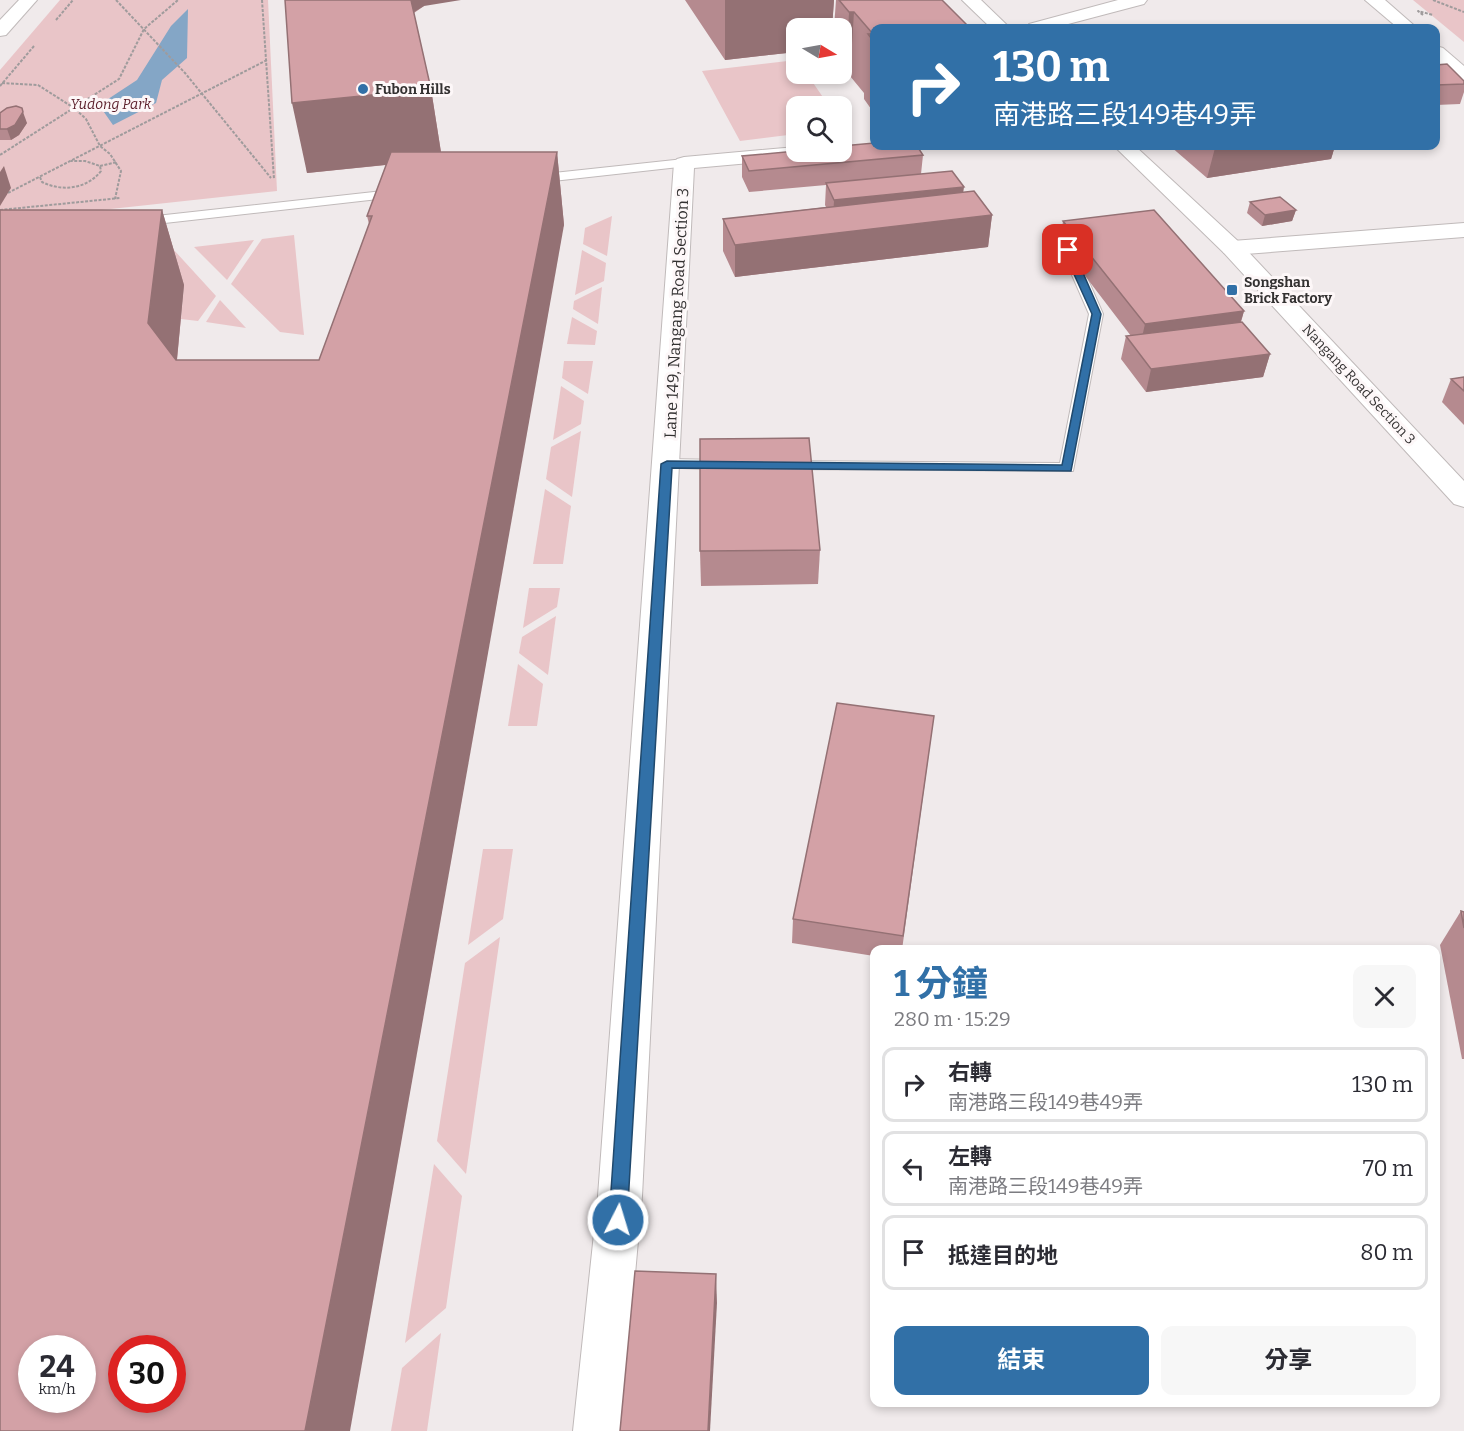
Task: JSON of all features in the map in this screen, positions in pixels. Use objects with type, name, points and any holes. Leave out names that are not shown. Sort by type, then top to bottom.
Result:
[{"type":"street","points":[[0,31],[28,0]]},
{"type":"street","points":[[972,0],[997,24]]},
{"type":"street","points":[[1050,24],[1138,0]]},
{"type":"street","points":[[1374,0],[1403,24]]},
{"type":"street","points":[[1440,55],[1464,76]]},
{"type":"street","name":"Nangang Road Section 3","points":[[1128,150],[1232,248],[1464,498]]},
{"type":"street","points":[[684,163],[786,154]]},
{"type":"street","name":"Lane 149, Nangang Road Section 3","points":[[597,1431],[620,1196],[684,163]]},
{"type":"street","points":[[1232,248],[1464,230]]},
{"type":"lane","points":[[519,181],[684,163]]},
{"type":"lane","points":[[123,224],[415,192]]},
{"type":"lane","points":[[773,465],[1067,468],[1096,314],[1068,250]]},
{"type":"lane","points":[[667,464],[738,465]]},
{"type":"path","points":[[116,0],[185,73],[274,182],[262,0]]},
{"type":"path","points":[[0,155],[123,75],[144,29],[178,0]]},
{"type":"path","points":[[1433,0],[1464,12]]},
{"type":"path","points":[[1431,9],[1439,16]]},
{"type":"path","points":[[1424,15],[1418,11],[1433,15]]},
{"type":"path","points":[[0,197],[267,60]]},
{"type":"path","points":[[2,83],[38,85],[74,108],[86,119],[100,146],[117,162],[121,171],[115,199]]},
{"type":"path","points":[[70,161],[85,161],[100,166],[117,162]]},
{"type":"path","points":[[40,177],[47,186],[57,188],[75,186],[98,177],[102,171],[100,166]]},
{"type":"path","points":[[0,210],[126,197]]},
{"type":"green space","name":"Yudong Park","points":[[60,0],[268,0],[277,191],[0,221],[0,70]]},
{"type":"green space","points":[[1413,0],[1464,0],[1464,42]]},
{"type":"green space","points":[[786,61],[786,84],[814,84],[822,96],[786,96],[786,135],[740,141],[702,71]]},
{"type":"green space","points":[[612,216],[607,256],[583,244],[585,228]]},
{"type":"green space","points":[[294,235],[304,335],[280,332],[231,284],[262,239]]},
{"type":"green space","points":[[254,240],[227,280],[194,247]]},
{"type":"green space","points":[[173,249],[216,296],[198,321],[181,319],[184,285]]},
{"type":"green space","points":[[582,250],[606,263],[604,281],[575,295]]},
{"type":"green space","points":[[602,287],[598,324],[573,309],[574,301]]},
{"type":"green space","points":[[220,300],[246,328],[206,322]]},
{"type":"green space","points":[[572,317],[597,331],[595,345],[567,344]]},
{"type":"green space","points":[[564,361],[593,361],[588,394],[562,378]]},
{"type":"green space","points":[[561,386],[584,401],[581,424],[553,440]]},
{"type":"green space","points":[[581,431],[572,497],[546,479],[551,447]]},
{"type":"green space","points":[[545,489],[571,506],[563,564],[533,564]]},
{"type":"green space","points":[[529,588],[560,588],[557,607],[523,628]]},
{"type":"green space","points":[[556,616],[548,675],[519,653],[522,637]]},
{"type":"green space","points":[[518,664],[543,684],[537,726],[508,726]]},
{"type":"green space","points":[[483,849],[513,849],[503,919],[468,945]]},
{"type":"green space","points":[[500,937],[466,1174],[437,1141],[465,963]]},
{"type":"green space","points":[[434,1164],[462,1196],[446,1308],[405,1343]]},
{"type":"green space","points":[[441,1333],[427,1431],[391,1431],[402,1368]]},
{"type":"water","points":[[188,9],[187,58],[162,80],[156,103],[113,125],[99,105],[137,80],[171,26]]},
{"type":"building","points":[[285,0],[411,0],[431,89],[292,103]]},
{"type":"building","points":[[839,0],[942,0],[966,24],[870,24],[870,31],[854,12],[849,12]]},
{"type":"building","points":[[1447,64],[1464,81],[1464,84],[1440,85],[1440,65]]},
{"type":"building","points":[[16,106],[22,108],[23,112],[15,125],[7,129],[0,129],[0,113]]},
{"type":"building","points":[[870,143],[870,150],[920,150],[923,155],[852,162],[852,145]]},
{"type":"building","points":[[391,152],[557,152],[305,1431],[0,1431],[0,210],[162,210],[148,323],[176,360],[319,360],[372,216],[367,216]]},
{"type":"building","points":[[786,152],[786,162],[847,162],[749,171],[742,156]]},
{"type":"building","points":[[952,171],[964,187],[834,200],[826,183]]},
{"type":"building","points":[[974,191],[992,215],[735,245],[723,219]]},
{"type":"building","points":[[1280,197],[1296,210],[1265,215],[1250,202]]},
{"type":"building","points":[[1154,210],[1244,311],[1145,324],[1063,221]]},
{"type":"building","points":[[1242,322],[1270,354],[1151,369],[1126,336]]},
{"type":"building","points":[[1464,377],[1464,391],[1451,379]]},
{"type":"building","points":[[809,438],[820,550],[700,551],[700,439]]},
{"type":"building","points":[[837,703],[934,716],[903,936],[793,919]]},
{"type":"building","points":[[1461,911],[1464,912],[1464,928]]},
{"type":"building","points":[[635,1271],[716,1274],[708,1431],[620,1431]]},
{"type":"place","name":"Fubon Hills","points":[[363,89]]},
{"type":"place","name":"Songshan Brick Factory","points":[[1232,290]]},
{"type":"route","points":[[618,1220],[667,464],[1067,468],[1096,314],[1068,250]]}]
